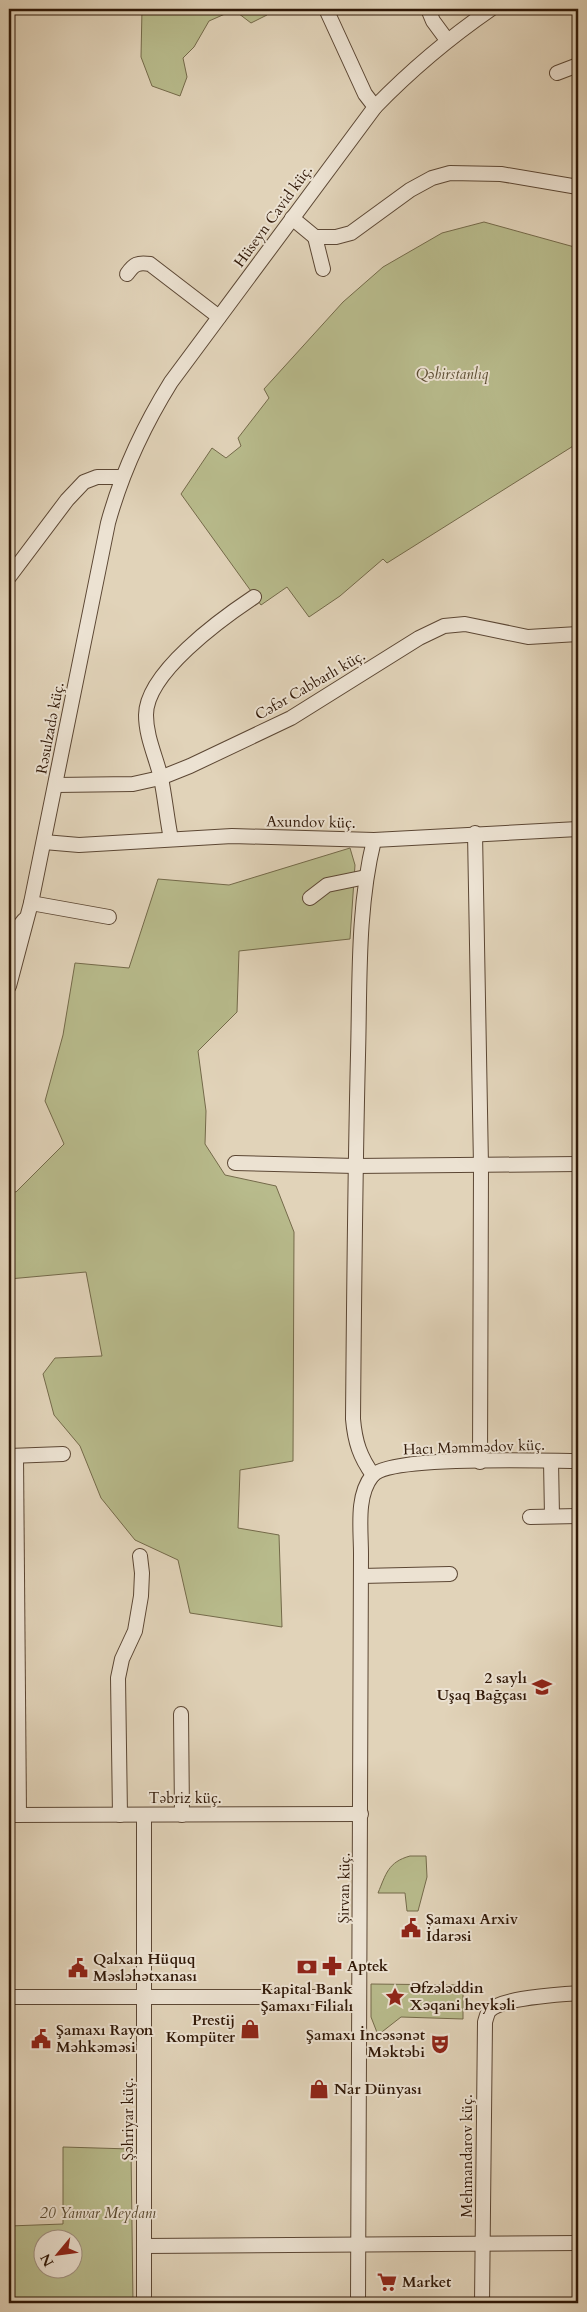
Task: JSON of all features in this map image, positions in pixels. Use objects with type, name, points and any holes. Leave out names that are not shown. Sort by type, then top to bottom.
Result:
[{"type":"street","points":[[326,9],[365,94],[375,107]]},
{"type":"street","points":[[428,9],[433,21],[447,40]]},
{"type":"street","name":"Hüseyn Cavid küç.","points":[[122,477],[155,407],[219,317],[375,107],[400,81],[447,40],[491,9]]},
{"type":"street","points":[[557,73],[578,65]]},
{"type":"street","points":[[315,237],[336,237],[351,233],[410,190],[432,178],[450,173],[501,174],[578,187]]},
{"type":"street","points":[[292,218],[315,237],[323,269]]},
{"type":"street","points":[[127,274],[132,266],[140,263],[150,264],[219,317]]},
{"type":"street","points":[[9,577],[67,500],[84,482],[97,477],[122,477]]},
{"type":"street","name":"Rəsulzadə küç.","points":[[9,981],[29,909],[56,784],[95,581],[108,523],[122,477]]},
{"type":"street","points":[[171,839],[160,778],[146,727],[146,713],[152,689],[163,675],[204,634],[254,597]]},
{"type":"street","name":"Cəfər Cabbarlı küç.","points":[[56,784],[113,786],[160,778],[226,751],[291,718],[424,635],[444,626],[465,624],[528,637],[578,634]]},
{"type":"street","name":"Axundov küç.","points":[[44,842],[79,845],[232,836],[374,840],[578,828]]},
{"type":"street","points":[[475,833],[481,1166],[480,1462]]},
{"type":"street","points":[[373,1475],[361,1458],[354,1439],[353,1419],[355,1166],[361,941],[366,877],[374,840]]},
{"type":"street","points":[[310,898],[327,885],[366,877]]},
{"type":"street","points":[[9,939],[29,909],[109,917]]},
{"type":"street","points":[[235,1163],[355,1166],[578,1164]]},
{"type":"street","points":[[14,1815],[12,1456],[63,1454]]},
{"type":"street","points":[[551,1461],[552,1516]]},
{"type":"street","name":"Hacı Məmmədov küç.","points":[[373,1475],[383,1468],[412,1463],[578,1461]]},
{"type":"street","name":"Şirvan küç.","points":[[358,2303],[362,1505],[364,1490],[373,1475]]},
{"type":"street","points":[[530,1517],[578,1516]]},
{"type":"street","points":[[120,1815],[118,1678],[122,1658],[135,1631],[141,1596],[142,1573],[140,1556]]},
{"type":"street","points":[[361,1576],[450,1574]]},
{"type":"street","points":[[181,1714],[182,1815]]},
{"type":"street","name":"Təbriz küç.","points":[[14,1815],[361,1814]]},
{"type":"street","name":"Şəhriyar küç.","points":[[144,1815],[144,2303]]},
{"type":"street","name":"Mehmandarov küç.","points":[[482,2303],[485,2022],[490,2011],[509,2002],[578,1992]]},
{"type":"street","points":[[9,1997],[359,1997]]},
{"type":"street","points":[[144,2246],[578,2243]]},
{"type":"green space","points":[[142,9],[265,9],[267,15],[251,23],[234,10],[209,21],[194,47],[183,58],[187,77],[180,96],[152,86],[141,57]]},
{"type":"green space","name":"Qəbirstanlıq","points":[[484,222],[578,248],[578,443],[387,563],[383,559],[340,596],[309,617],[287,587],[261,605],[181,494],[212,448],[226,458],[241,446],[238,438],[269,398],[264,389],[343,302],[383,267],[442,233]]},
{"type":"green space","points":[[350,848],[355,865],[350,939],[239,951],[237,1012],[198,1051],[206,1111],[205,1144],[225,1175],[276,1186],[294,1232],[293,1461],[240,1470],[238,1528],[279,1535],[282,1627],[190,1613],[178,1560],[135,1540],[101,1498],[80,1446],[54,1415],[43,1374],[55,1358],[102,1356],[86,1272],[9,1279],[9,1190],[16,1192],[64,1144],[45,1101],[63,1035],[75,963],[129,968],[158,879],[229,885]]},
{"type":"green space","points":[[410,1856],[426,1856],[427,1877],[418,1911],[407,1911],[405,1893],[378,1893],[392,1865]]},
{"type":"green space","points":[[371,1984],[463,1985],[463,2019],[401,2017],[378,2035],[371,2017]]},
{"type":"green space","name":"20 Yanvar Meydanı","points":[[63,2147],[131,2149],[133,2303],[9,2303],[9,2226],[63,2224]]},
{"type":"place","name":"2 saylı Uşaq Bağçası","points":[[542,1687]]},
{"type":"place","name":"Şamaxı Arxiv İdarəsi","points":[[411,1928]]},
{"type":"place","name":"Aptek","points":[[332,1966]]},
{"type":"place","name":"Kapital Bank Şamaxı Filialı","points":[[307,1967]]},
{"type":"place","name":"Qalxan Hüquq Məsləhətxanası","points":[[78,1968]]},
{"type":"place","name":"Əfzələddin Xəqani heykəli","points":[[395,1997]]},
{"type":"place","name":"Prestij Kompüter","points":[[250,2029]]},
{"type":"place","name":"Şamaxı Rayon Məhkəməsi","points":[[41,2039]]},
{"type":"place","name":"Şamaxı İncəsənət Məktəbi","points":[[440,2044]]},
{"type":"place","name":"Nar Dünyası","points":[[319,2089]]},
{"type":"place","name":"Market","points":[[387,2282]]}]
